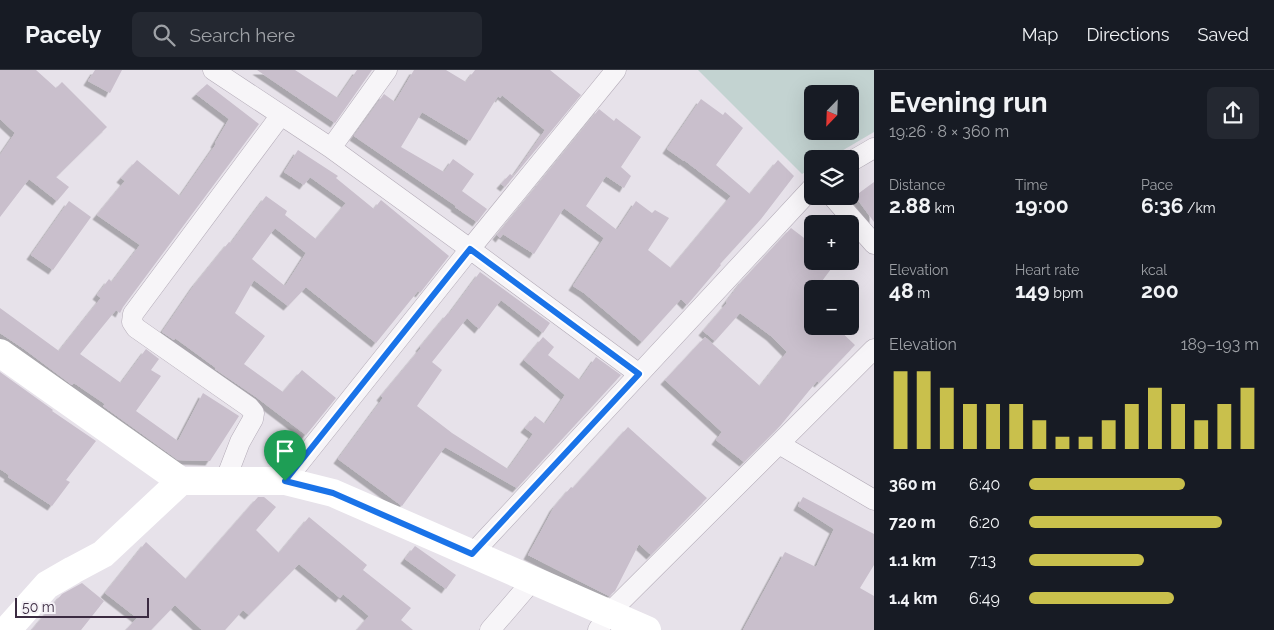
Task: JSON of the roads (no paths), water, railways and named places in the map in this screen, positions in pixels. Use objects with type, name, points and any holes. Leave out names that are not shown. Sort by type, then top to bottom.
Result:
[{"type":"street","points":[[214,70],[330,148],[639,374]]},
{"type":"street","points":[[330,148],[387,70]]},
{"type":"street","points":[[285,481],[616,70]]},
{"type":"street","points":[[226,481],[240,442],[253,419],[254,413],[136,328],[132,322],[133,314],[281,115]]},
{"type":"street","points":[[859,157],[874,148]]},
{"type":"street","points":[[472,554],[804,197]]},
{"type":"street","points":[[840,205],[874,244]]},
{"type":"street","points":[[603,622],[874,349]]},
{"type":"street","points":[[0,352],[181,481],[285,481],[333,493],[533,580],[603,622],[648,630]]},
{"type":"street","points":[[779,444],[874,500]]},
{"type":"street","points":[[7,630],[47,585],[103,554],[181,481]]},
{"type":"street","points":[[490,630],[533,580]]}]
